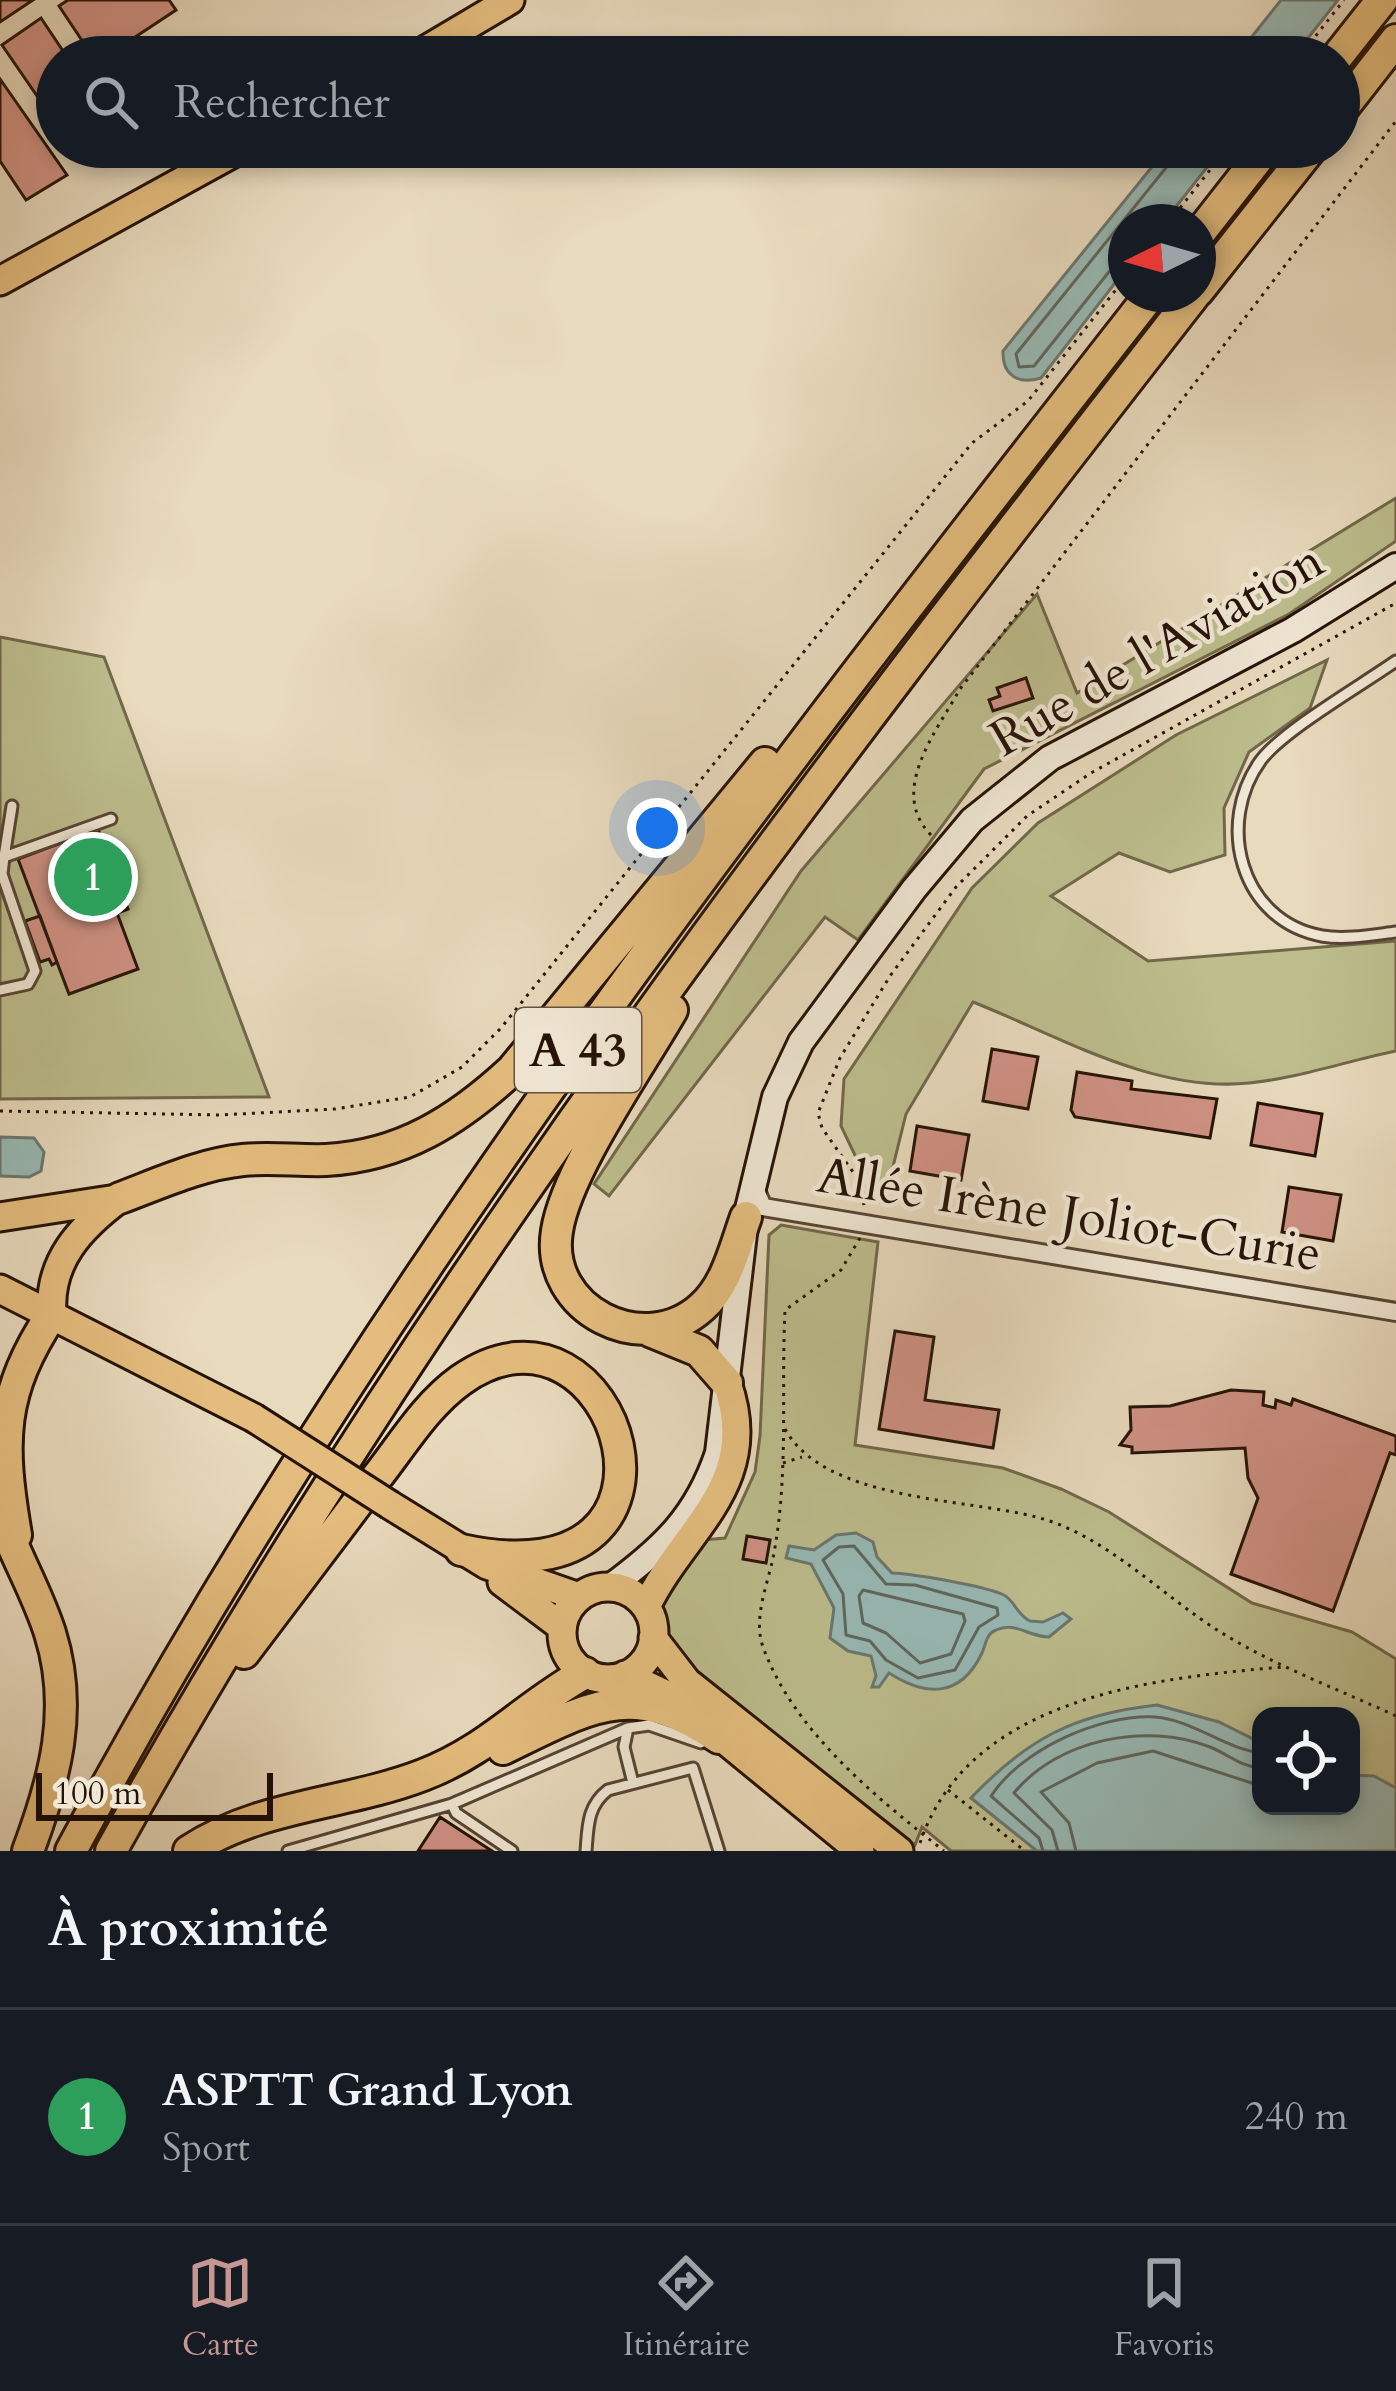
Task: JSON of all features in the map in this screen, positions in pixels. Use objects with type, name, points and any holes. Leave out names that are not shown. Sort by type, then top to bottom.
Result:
[{"type":"highway","points":[[1354,36],[1382,0]]},
{"type":"highway","points":[[1360,85],[1396,40]]},
{"type":"highway","points":[[1216,212],[1251,168]]},
{"type":"highway","name":"A 43","points":[[1216,268],[1295,168]]},
{"type":"highway","name":"A 43","points":[[71,1851],[192,1638],[443,1240],[850,678],[1137,312]]},
{"type":"highway","name":"A 43","points":[[111,1851],[389,1389],[568,1125],[749,874],[1182,312]]},
{"type":"highway","points":[[120,1198],[186,1173],[243,1160],[382,1153],[434,1132],[476,1103],[512,1070],[756,771],[850,678]]},
{"type":"highway","points":[[727,1383],[699,1351],[604,1320],[576,1299],[559,1267],[556,1231],[599,1139],[749,874]]},
{"type":"highway","points":[[646,1330],[678,1323],[706,1303],[755,1212]]},
{"type":"highway","points":[[22,1566],[7,1480],[7,1404],[17,1366],[52,1314]]},
{"type":"highway","points":[[157,1768],[447,1391],[480,1370],[508,1361],[541,1363],[573,1375],[598,1397],[619,1440],[620,1479],[607,1513],[589,1535],[552,1556],[521,1560],[460,1550]]},
{"type":"highway","points":[[0,1513],[50,1635],[62,1699],[56,1765],[28,1851]]},
{"type":"highway","points":[[418,1777],[475,1753],[555,1689],[585,1672]]},
{"type":"highway","points":[[189,1851],[237,1823],[470,1764],[586,1709],[628,1702],[668,1707],[726,1744]]},
{"type":"main road","points":[[449,36],[510,0]]},
{"type":"main road","points":[[0,280],[205,168]]},
{"type":"main road","points":[[0,1217],[120,1198]]},
{"type":"main road","points":[[52,1314],[55,1277],[70,1244],[120,1198]]},
{"type":"main road","points":[[0,1271],[52,1314]]},
{"type":"main road","points":[[0,1289],[22,1305],[52,1314],[254,1418],[460,1550],[562,1627]]},
{"type":"main road","points":[[727,1383],[737,1427]]},
{"type":"main road","name":"Rue de l'Aviation","points":[[646,1607],[660,1577],[704,1527],[728,1474],[737,1427]]},
{"type":"main road","points":[[460,1550],[528,1583],[579,1597],[610,1587],[636,1597],[646,1607],[653,1638],[687,1682],[898,1851]]},
{"type":"main road","points":[[579,1597],[562,1627],[567,1653],[585,1672],[612,1678],[625,1675],[644,1660],[653,1638]]},
{"type":"main road","points":[[625,1675],[675,1699],[860,1851]]},
{"type":"street","name":"Rue de l'Aviation","points":[[737,1427],[755,1212],[753,1174],[775,1097],[802,1042],[946,849],[996,799],[1078,740],[1292,630],[1396,566]]},
{"type":"street","name":"Rue de l'Aviation","points":[[610,1587],[672,1537],[705,1491],[718,1453],[755,1212],[785,1111],[839,994]]},
{"type":"street","name":"Allée Irène Joliot-Curie","points":[[755,1212],[862,1225],[1396,1312]]},
{"type":"lane","points":[[1396,661],[1263,757],[1239,804],[1236,835],[1250,884],[1277,916],[1318,935],[1396,932]]},
{"type":"lane","points":[[0,990],[28,983],[35,971],[2,874],[12,806]]},
{"type":"lane","points":[[4,857],[111,819]]},
{"type":"lane","points":[[288,1851],[452,1804],[628,1728],[649,1725],[714,1749],[726,1744]]},
{"type":"lane","points":[[628,1728],[624,1747],[634,1783]]},
{"type":"lane","points":[[586,1851],[590,1813],[597,1798],[693,1768],[719,1851]]},
{"type":"lane","points":[[452,1804],[455,1813],[512,1851]]},
{"type":"path","points":[[1316,36],[1344,0]]},
{"type":"path","points":[[1360,168],[1396,121]]},
{"type":"path","points":[[1183,204],[1211,168]]},
{"type":"path","points":[[946,849],[921,824],[912,800],[918,765],[959,689],[1360,168]]},
{"type":"path","points":[[0,1111],[220,1115],[335,1109],[410,1097],[462,1067],[501,1028],[972,443],[1028,401],[1108,300]]},
{"type":"path","points":[[944,1851],[874,1793],[802,1716],[761,1644],[774,1550],[785,1310],[841,1270],[862,1225],[860,1182],[822,1129],[818,1113],[840,1058],[890,976],[956,887],[1027,816],[1091,773],[1396,603]]},
{"type":"path","points":[[782,1425],[804,1457],[825,1470],[941,1502],[1038,1517],[1077,1534],[1169,1599],[1285,1667],[1396,1716]]},
{"type":"path","points":[[780,1464],[804,1457]]},
{"type":"path","points":[[917,1851],[948,1790],[999,1739],[1040,1714],[1151,1683],[1285,1667]]},
{"type":"path","points":[[948,1790],[1025,1851]]},
{"type":"green space","points":[[1396,498],[1396,541],[1289,614],[984,769],[858,940],[825,917],[609,1196],[594,1184],[801,871],[1037,594],[1077,693]]},
{"type":"green space","points":[[0,637],[104,657],[269,1097],[0,1099]]},
{"type":"green space","points":[[1327,660],[1310,708],[1249,752],[1224,808],[1225,855],[1170,872],[1119,853],[1051,896],[1148,961],[1396,941],[1396,1051],[1286,1077],[1213,1084],[1142,1071],[973,1002],[906,1114],[884,1203],[866,1200],[864,1174],[841,1126],[844,1079],[972,888],[1038,823],[1176,735]]},
{"type":"green space","points":[[781,1225],[878,1242],[855,1445],[1003,1468],[1061,1489],[1109,1512],[1252,1603],[1352,1632],[1396,1659],[1396,1851],[951,1851],[922,1827],[915,1845],[689,1673],[666,1635],[662,1619],[668,1589],[703,1540],[725,1538],[755,1472],[769,1235]]},
{"type":"water","points":[[1281,0],[1338,0],[1310,36],[1252,36]]},
{"type":"water","points":[[1151,168],[1206,168],[1178,204],[1122,204]]},
{"type":"water","points":[[1108,221],[1108,292],[1041,378],[1013,376],[1005,366],[1003,351]]},
{"type":"water","points":[[0,1137],[34,1138],[44,1152],[41,1171],[29,1177],[0,1176]]},
{"type":"water","points":[[856,1533],[873,1542],[877,1557],[892,1573],[995,1592],[1008,1598],[1030,1621],[1043,1622],[1063,1613],[1071,1619],[1049,1637],[1010,1627],[993,1632],[973,1668],[952,1686],[928,1689],[889,1673],[879,1687],[872,1687],[876,1676],[871,1656],[848,1651],[830,1638],[834,1608],[811,1564],[786,1558],[789,1546],[814,1550],[836,1535]]},
{"type":"water","points":[[1157,1705],[1219,1722],[1252,1738],[1252,1815],[1360,1815],[1360,1775],[1374,1776],[1396,1788],[1396,1851],[1037,1851],[971,1798],[1012,1760],[1054,1733],[1127,1709]]},
{"type":"building","points":[[0,0],[33,0],[0,22]]},
{"type":"building","points":[[68,0],[169,0],[176,10],[137,36],[79,36],[59,6]]},
{"type":"building","points":[[41,18],[53,36],[36,36],[36,94],[2,45]]},
{"type":"building","points":[[0,79],[36,131],[36,168],[62,168],[67,175],[26,200],[0,161]]},
{"type":"building","points":[[1026,678],[1033,698],[993,711],[989,700],[1000,696],[997,688]]},
{"type":"building","points":[[98,829],[128,909],[117,913],[138,969],[69,994],[18,859]]},
{"type":"building","points":[[40,916],[57,962],[52,965],[49,959],[40,962],[25,921]]},
{"type":"building","points":[[992,1049],[1038,1057],[1028,1109],[983,1101]]},
{"type":"building","points":[[1077,1072],[1132,1081],[1131,1089],[1217,1099],[1210,1138],[1075,1117],[1071,1110]]},
{"type":"building","points":[[1258,1103],[1322,1114],[1315,1156],[1251,1145]]},
{"type":"building","points":[[917,1126],[969,1135],[961,1180],[910,1171]]},
{"type":"building","points":[[1289,1187],[1341,1195],[1333,1241],[1282,1232]]},
{"type":"building","points":[[895,1331],[934,1337],[925,1400],[999,1410],[993,1448],[879,1429]]},
{"type":"building","points":[[1231,1390],[1264,1392],[1263,1405],[1275,1408],[1276,1400],[1291,1405],[1293,1399],[1396,1436],[1396,1455],[1390,1453],[1333,1611],[1231,1574],[1258,1498],[1248,1478],[1245,1448],[1132,1453],[1132,1447],[1120,1445],[1131,1430],[1130,1407],[1170,1406]]},
{"type":"building","points":[[747,1536],[770,1540],[766,1563],[743,1559]]},
{"type":"building","points":[[440,1817],[492,1851],[418,1851]]},
{"type":"place","name":"ASPTT Grand Lyon","points":[[93,877]]}]
